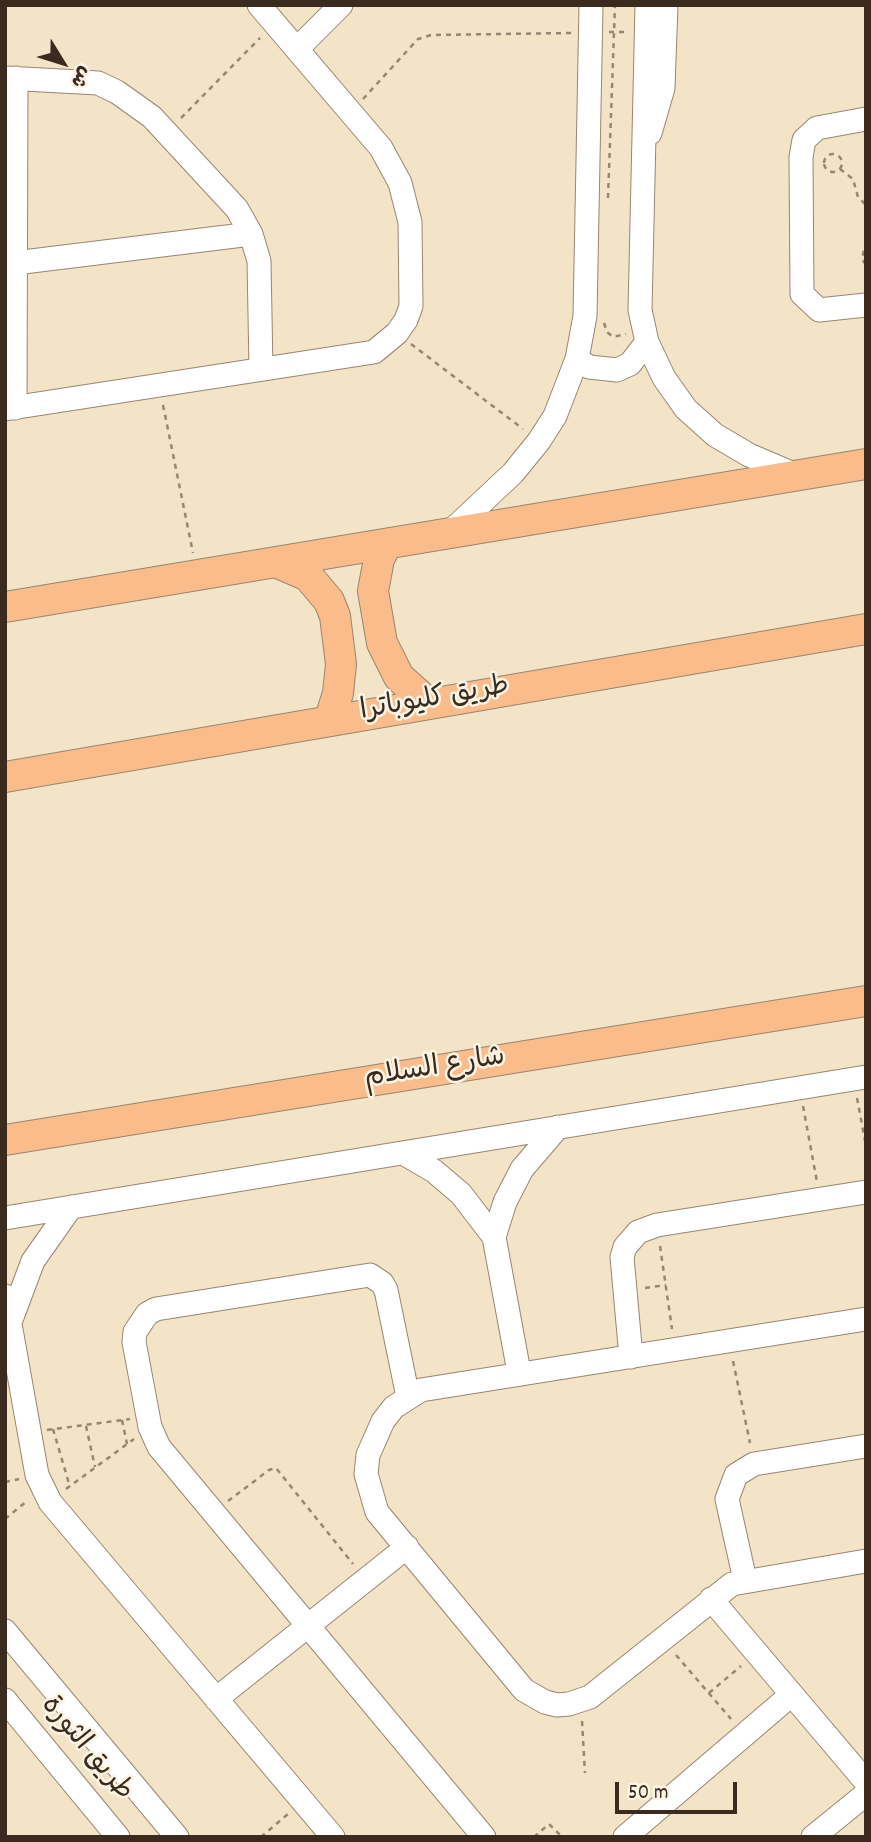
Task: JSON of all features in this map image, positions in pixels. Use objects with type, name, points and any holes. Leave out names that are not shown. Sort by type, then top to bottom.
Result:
[{"type":"main road","points":[[5,607],[796,475],[860,467]]},
{"type":"main road","points":[[387,544],[379,559],[373,591],[382,643],[399,677],[428,702]]},
{"type":"main road","points":[[278,563],[308,576],[329,601],[335,615],[341,671],[330,719]]},
{"type":"main road","name":"طريق كليوباترا","points":[[5,777],[428,702],[866,629]]},
{"type":"main road","name":"شارع السلام","points":[[5,1140],[866,1001]]},
{"type":"street","points":[[258,5],[298,48],[381,148],[400,183],[410,222],[411,306],[397,333],[373,352],[10,408],[15,263],[11,78],[97,83],[136,103],[236,209],[251,234],[259,261],[261,369]]},
{"type":"street","points":[[298,48],[341,5]]},
{"type":"street","points":[[448,534],[513,473],[539,441],[555,416],[577,359],[585,316],[591,5]]},
{"type":"street","points":[[577,359],[589,367],[617,370],[630,364],[638,336],[646,5]]},
{"type":"street","points":[[643,152],[659,111],[663,88],[666,5]]},
{"type":"street","points":[[866,119],[817,128],[804,140],[801,157],[802,294],[820,310],[866,305]]},
{"type":"street","points":[[15,263],[251,234]]},
{"type":"street","points":[[638,336],[663,378],[686,409],[715,435],[749,455],[796,475]]},
{"type":"street","points":[[5,1218],[860,1078]]},
{"type":"street","points":[[519,1373],[494,1237],[505,1202],[517,1177],[558,1127]]},
{"type":"street","points":[[403,1153],[455,1188],[494,1237]]},
{"type":"street","points":[[631,1357],[622,1257],[625,1247],[638,1232],[657,1225],[866,1192]]},
{"type":"street","points":[[10,1323],[33,1261],[50,1233],[71,1207]]},
{"type":"street","points":[[408,1397],[386,1290],[377,1278],[362,1274],[166,1307],[147,1314],[135,1332],[134,1342],[149,1422],[165,1456],[484,1837]]},
{"type":"street","points":[[5,1296],[29,1433],[46,1495],[333,1837]]},
{"type":"street","points":[[866,1319],[421,1390],[408,1397],[383,1421],[368,1455],[366,1475],[369,1494],[377,1512],[524,1689],[533,1697],[557,1705],[581,1701],[711,1599],[744,1580],[866,1561]]},
{"type":"street","points":[[744,1580],[727,1499],[731,1480],[745,1467],[754,1464],[866,1447]]},
{"type":"street","points":[[216,1699],[407,1547]]},
{"type":"street","points":[[711,1599],[866,1782]]},
{"type":"street","points":[[5,1631],[177,1837]]},
{"type":"street","points":[[625,1837],[791,1695]]},
{"type":"street","name":"طريق الثورة","points":[[5,1700],[118,1837]]},
{"type":"street","points":[[813,1837],[866,1794]]},
{"type":"path","points":[[608,199],[615,5]]},
{"type":"path","points":[[167,133],[275,22]]},
{"type":"path","points":[[351,111],[418,39],[431,35],[646,32]]},
{"type":"path","points":[[837,156],[842,163],[840,169],[834,172],[827,170],[824,165],[825,158],[837,156]]},
{"type":"path","points":[[840,169],[853,179],[858,197],[866,205]]},
{"type":"path","points":[[866,241],[862,258],[866,265]]},
{"type":"path","points":[[604,321],[607,332],[613,337],[638,336]]},
{"type":"path","points":[[397,333],[539,441]]},
{"type":"path","points":[[159,385],[197,577]]},
{"type":"path","points":[[860,1078],[866,1146]]},
{"type":"path","points":[[800,1088],[820,1199]]},
{"type":"path","points":[[657,1225],[675,1350]]},
{"type":"path","points":[[729,1341],[754,1464]]},
{"type":"path","points":[[29,1433],[122,1420],[149,1422]]},
{"type":"path","points":[[122,1420],[127,1444]]},
{"type":"path","points":[[5,1519],[46,1495],[70,1487],[127,1444],[149,1422]]},
{"type":"path","points":[[86,1425],[96,1467]]},
{"type":"path","points":[[53,1429],[70,1487]]},
{"type":"path","points":[[213,1513],[271,1468],[276,1468],[366,1580]]},
{"type":"path","points":[[662,1638],[744,1735]]},
{"type":"path","points":[[709,1693],[756,1653]]},
{"type":"path","points":[[581,1701],[585,1773]]},
{"type":"path","points":[[261,1837],[303,1802]]},
{"type":"path","points":[[534,1837],[550,1825],[562,1837]]}]
